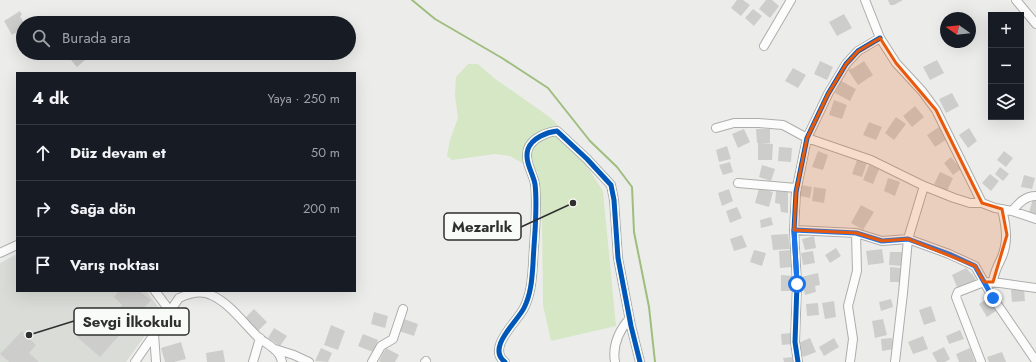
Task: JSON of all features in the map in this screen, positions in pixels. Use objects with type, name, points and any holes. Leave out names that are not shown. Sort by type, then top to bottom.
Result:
[{"type":"street","points":[[764,46],[791,0]]},
{"type":"street","points":[[865,0],[880,38],[896,63],[922,91],[936,110],[982,203]]},
{"type":"street","points":[[1016,0],[1036,24]]},
{"type":"street","points":[[798,362],[796,342],[797,284],[794,230],[796,188],[807,138],[828,94],[846,64],[858,51],[880,38]]},
{"type":"street","points":[[716,128],[734,123],[783,125],[807,138],[871,160],[924,186],[954,198],[982,203],[1036,219]]},
{"type":"street","points":[[505,362],[501,359],[498,352],[502,338],[524,309],[532,288],[536,217],[535,184],[527,158],[528,149],[532,142],[549,132],[558,131],[611,185],[614,200],[618,258],[629,319],[640,362]]},
{"type":"street","points":[[738,183],[796,188]]},
{"type":"street","points":[[895,362],[904,293],[908,239],[924,186]]},
{"type":"street","points":[[1012,211],[1021,201],[1031,196],[1036,196]]},
{"type":"street","points":[[993,282],[994,272],[1005,248],[1007,235],[1002,209]]},
{"type":"street","points":[[794,230],[856,233],[882,241],[908,239],[949,254],[975,266],[984,282],[1035,358]]},
{"type":"street","points":[[850,362],[853,339],[848,306],[857,271],[856,233]]},
{"type":"street","points":[[0,253],[16,245]]},
{"type":"street","points":[[981,362],[956,297],[958,292],[984,282],[1036,288]]},
{"type":"street","points":[[156,292],[170,311]]},
{"type":"street","points":[[135,362],[179,298],[188,294],[210,294],[236,314],[260,338],[275,349],[309,362]]},
{"type":"street","points":[[372,362],[381,346],[393,339],[403,309]]},
{"type":"street","points":[[616,362],[614,358],[616,341],[620,331],[629,319]]},
{"type":"street","points":[[154,334],[156,362]]},
{"type":"street","points":[[253,362],[260,338]]},
{"type":"street","points":[[275,349],[282,362]]},
{"type":"highlighted area","points":[[880,38],[896,63],[936,110],[982,203],[1002,209],[1007,235],[993,282],[984,282],[975,266],[908,239],[882,241],[856,233],[794,230],[796,192],[807,138],[828,94],[846,64],[858,51]]},
{"type":"shaded area","points":[[16,255],[16,292],[147,292],[162,312],[126,362],[0,362],[0,263]]},
{"type":"green space","points":[[468,64],[478,64],[494,78],[551,118],[566,134],[603,191],[616,326],[551,341],[543,305],[542,221],[538,172],[510,156],[495,154],[452,160],[447,156],[450,140],[458,118],[455,95],[456,77]]},
{"type":"building","points":[[737,0],[743,0],[750,5],[741,16],[731,8]]},
{"type":"building","points":[[766,0],[772,0],[779,6],[770,18],[759,9]]},
{"type":"building","points":[[888,0],[903,0],[894,5],[890,5]]},
{"type":"building","points":[[753,9],[762,16],[754,26],[745,18]]},
{"type":"building","points":[[20,11],[22,15],[16,16],[16,32],[12,35],[4,21]]},
{"type":"building","points":[[844,14],[852,28],[837,36],[829,22]]},
{"type":"building","points":[[71,60],[85,60],[77,67]]},
{"type":"building","points":[[937,60],[944,73],[930,80],[923,67]]},
{"type":"building","points":[[820,61],[833,67],[827,80],[814,74]]},
{"type":"building","points":[[864,61],[873,75],[858,85],[848,70]]},
{"type":"building","points":[[793,68],[806,75],[798,88],[785,81]]},
{"type":"building","points":[[841,81],[856,89],[850,101],[835,93]]},
{"type":"building","points":[[952,93],[959,106],[946,113],[939,99]]},
{"type":"building","points":[[834,100],[847,105],[842,119],[829,115]]},
{"type":"building","points":[[915,106],[924,117],[912,127],[903,116]]},
{"type":"building","points":[[896,117],[906,124],[894,140],[885,133]]},
{"type":"building","points":[[869,122],[882,127],[876,140],[863,135]]},
{"type":"building","points":[[939,127],[947,139],[935,147],[927,135]]},
{"type":"building","points":[[969,128],[977,141],[968,148],[959,135]]},
{"type":"building","points":[[744,129],[750,142],[738,148],[732,134]]},
{"type":"building","points":[[756,129],[770,129],[770,143],[761,143],[773,144],[772,160],[758,160]]},
{"type":"building","points":[[727,146],[731,159],[719,162],[716,150]]},
{"type":"building","points":[[779,147],[792,148],[791,162],[778,161]]},
{"type":"building","points":[[818,151],[828,155],[823,170],[812,167]]},
{"type":"building","points":[[1004,151],[1013,158],[1006,167],[997,160]]},
{"type":"building","points":[[951,157],[961,169],[953,175],[944,163]]},
{"type":"building","points":[[857,160],[867,163],[862,177],[852,174]]},
{"type":"building","points":[[730,162],[733,172],[723,175],[719,165]]},
{"type":"building","points":[[762,165],[775,169],[771,181],[759,177]]},
{"type":"building","points":[[869,165],[879,169],[873,184],[863,180]]},
{"type":"building","points":[[1000,167],[1009,174],[1003,181],[995,174]]},
{"type":"building","points":[[940,172],[953,178],[947,191],[934,184]]},
{"type":"building","points":[[990,174],[999,181],[991,191],[982,183]]},
{"type":"building","points":[[1024,175],[1035,178],[1032,189],[1021,187]]},
{"type":"building","points":[[888,178],[900,182],[895,196],[884,191]]},
{"type":"building","points":[[802,185],[812,187],[810,198],[800,196]]},
{"type":"building","points":[[814,187],[826,189],[824,203],[812,201]]},
{"type":"building","points":[[759,188],[773,192],[769,207],[755,203]]},
{"type":"building","points":[[729,189],[733,201],[722,206],[718,193]]},
{"type":"building","points":[[776,191],[788,192],[788,213],[781,212],[780,204],[775,203]]},
{"type":"building","points":[[1033,199],[1036,200],[1036,214],[1029,212]]},
{"type":"building","points":[[861,205],[874,212],[863,230],[851,223]]},
{"type":"building","points":[[737,207],[742,218],[730,223],[726,211]]},
{"type":"building","points":[[771,217],[773,225],[761,228],[760,220]]},
{"type":"building","points":[[788,234],[790,249],[773,250],[771,235]]},
{"type":"building","points":[[742,235],[747,247],[734,251],[730,239]]},
{"type":"building","points":[[814,236],[816,248],[805,250],[802,239]]},
{"type":"building","points":[[836,248],[841,256],[830,263],[825,255]]},
{"type":"building","points":[[882,249],[884,263],[868,265],[866,251]]},
{"type":"building","points":[[754,250],[766,253],[762,266],[750,262]]},
{"type":"building","points":[[791,250],[792,267],[780,268],[779,251]]},
{"type":"building","points":[[813,251],[815,263],[803,265],[801,253]]},
{"type":"building","points":[[890,252],[903,252],[902,266],[889,265]]},
{"type":"building","points":[[890,267],[901,268],[900,282],[890,282]]},
{"type":"building","points":[[966,268],[976,280],[957,287],[952,275]]},
{"type":"building","points":[[818,273],[820,285],[815,286],[816,292],[805,295],[801,277]]},
{"type":"building","points":[[781,275],[793,276],[793,291],[781,291]]},
{"type":"building","points":[[1024,289],[1025,301],[1012,302],[1011,290]]},
{"type":"building","points":[[118,292],[140,292],[151,300],[100,357],[77,337],[90,321],[102,330],[122,305],[114,297]]},
{"type":"building","points":[[988,298],[996,311],[987,317],[979,304]]},
{"type":"building","points":[[891,299],[893,307],[881,311],[879,302]]},
{"type":"building","points":[[834,301],[836,317],[825,319],[822,303]]},
{"type":"building","points":[[818,303],[819,315],[807,316],[806,304]]},
{"type":"building","points":[[931,306],[936,321],[924,325],[919,310]]},
{"type":"building","points":[[254,309],[267,322],[258,331],[245,318]]},
{"type":"building","points":[[374,312],[388,316],[385,328],[371,324]]},
{"type":"building","points":[[404,319],[418,324],[414,336],[399,331]]},
{"type":"building","points":[[883,319],[887,335],[875,338],[872,321]]},
{"type":"building","points":[[331,325],[345,331],[338,350],[324,345]]},
{"type":"building","points":[[274,328],[287,336],[280,346],[268,338]]},
{"type":"building","points":[[960,330],[964,339],[949,344],[946,336]]},
{"type":"building","points":[[22,331],[36,345],[29,353],[39,362],[9,362],[0,354]]},
{"type":"building","points":[[791,333],[792,344],[782,345],[781,334]]},
{"type":"building","points":[[363,334],[378,340],[373,352],[358,346]]},
{"type":"building","points":[[923,336],[928,349],[913,354],[908,342]]},
{"type":"building","points":[[810,338],[816,352],[803,357],[798,343]]},
{"type":"building","points":[[834,338],[839,347],[824,356],[819,347]]},
{"type":"building","points":[[892,338],[894,349],[882,351],[881,339]]},
{"type":"building","points":[[181,342],[186,359],[174,362],[165,362],[161,348]]},
{"type":"building","points":[[944,347],[950,359],[945,362],[937,362],[932,353]]},
{"type":"building","points":[[321,348],[332,353],[328,362],[315,361]]},
{"type":"building","points":[[386,348],[399,355],[395,362],[379,361]]},
{"type":"building","points":[[970,348],[975,362],[959,362],[956,354]]},
{"type":"building","points":[[223,350],[225,362],[207,362],[206,353]]},
{"type":"building","points":[[1002,352],[1006,362],[989,362],[987,357]]},
{"type":"building","points":[[793,357],[794,362],[784,362],[783,358]]},
{"type":"waterway","points":[[412,0],[435,19],[502,58],[548,88],[590,141],[617,167],[632,187],[634,232],[649,307],[655,362]]},
{"type":"cycle path","points":[[798,362],[795,342],[797,284],[794,230],[796,192],[807,138],[828,94],[846,64],[858,51],[880,38]]},
{"type":"cycle path","points":[[505,362],[500,356],[499,350],[501,342],[524,308],[530,292],[532,281],[536,204],[535,184],[529,167],[527,153],[530,145],[540,136],[557,131],[587,159],[611,185],[614,200],[618,258],[631,326],[640,362]]},
{"type":"place","name":"Mezarlık","points":[[573,203]]},
{"type":"place","name":"Sevgi İlkokulu","points":[[29,335]]},
{"type":"route","points":[[797,284],[794,230],[816,230],[856,233],[882,241],[908,239],[949,254],[975,266],[993,298]]}]
